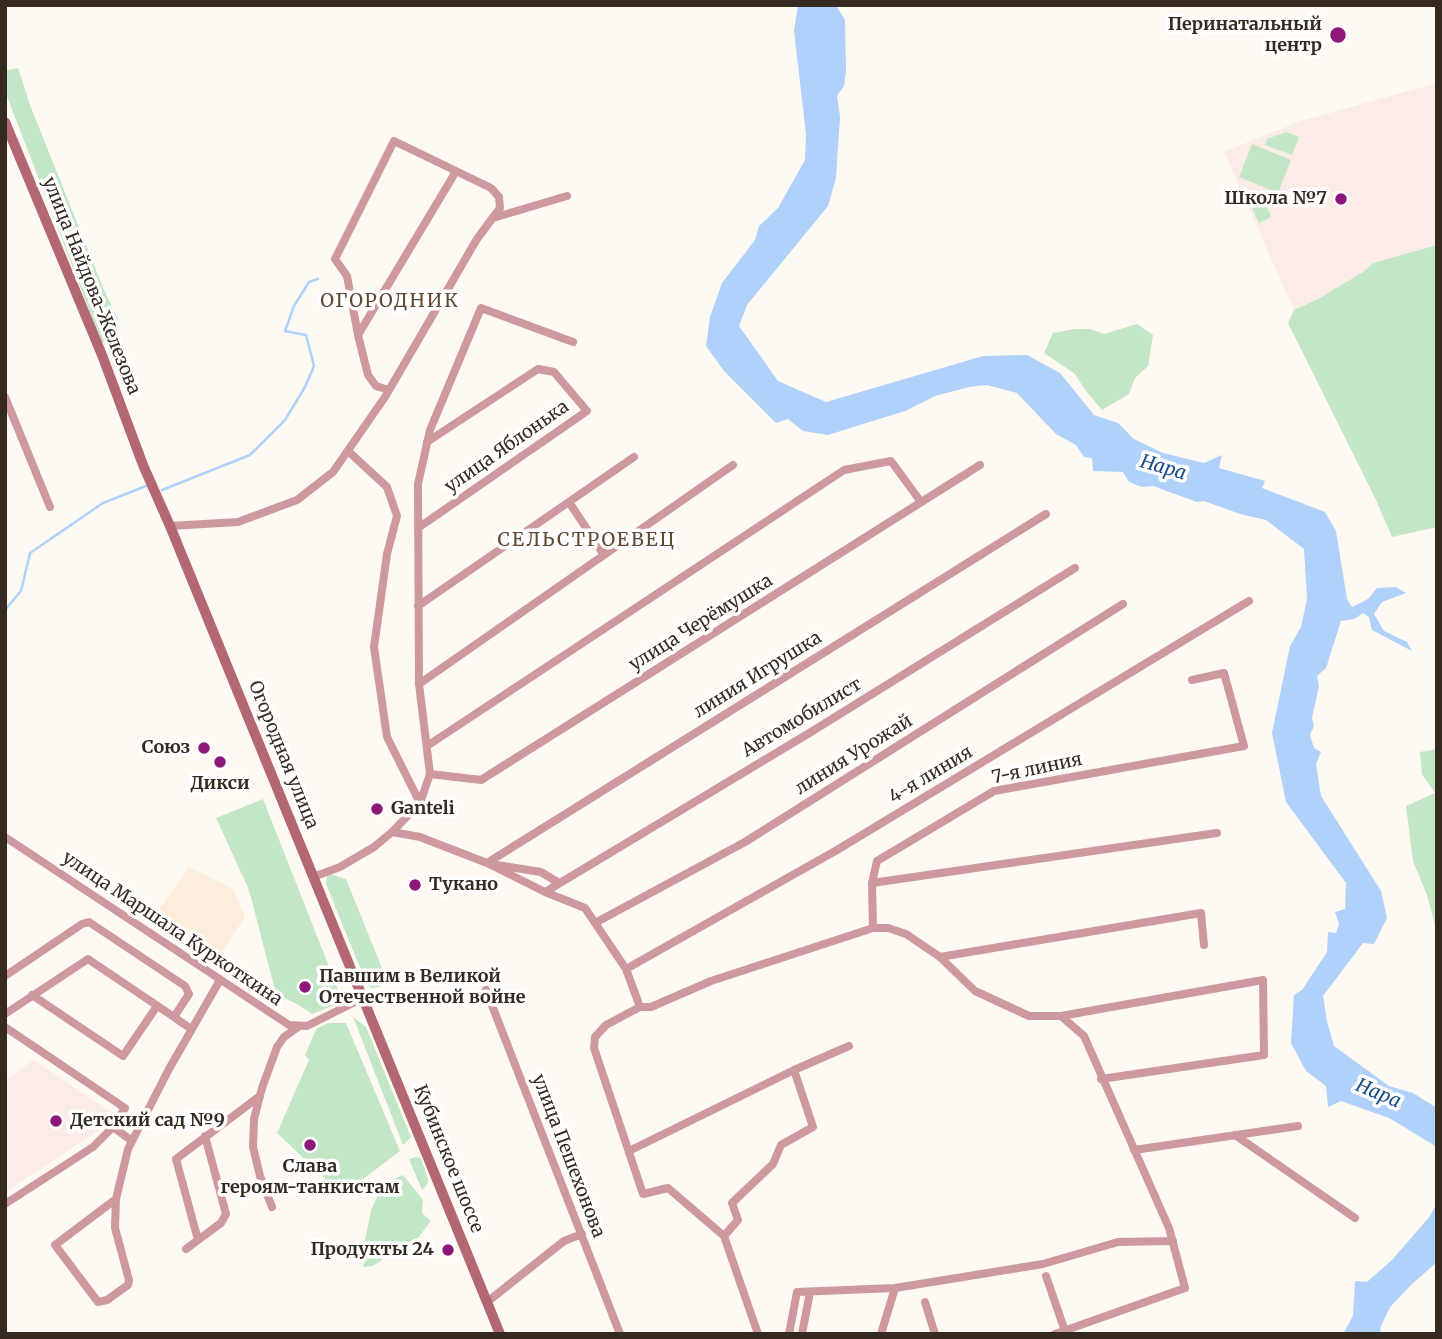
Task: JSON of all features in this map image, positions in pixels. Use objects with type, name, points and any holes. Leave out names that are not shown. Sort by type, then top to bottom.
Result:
[{"type":"main road","name":"улица Найдова-Железова","points":[[5,122],[102,355],[143,465]]},
{"type":"main road","name":"Огородная улица","points":[[143,465],[363,998]]},
{"type":"main road","name":"Кубинское шоссе","points":[[363,998],[500,1334]]},
{"type":"street","points":[[170,526],[238,522],[297,500],[332,472],[389,390],[477,239],[500,208],[499,197],[491,188],[455,173],[394,141],[335,258],[347,276],[368,374],[376,386],[389,390]]},
{"type":"street","points":[[358,335],[455,173]]},
{"type":"street","points":[[493,218],[567,196]]},
{"type":"street","points":[[313,877],[374,847],[392,832],[419,803],[430,774],[419,684],[418,484],[430,430],[481,308],[573,342]]},
{"type":"street","name":"улица Яблонька","points":[[418,528],[587,411],[554,372],[538,369],[428,442]]},
{"type":"street","points":[[5,397],[50,507]]},
{"type":"street","points":[[348,451],[387,486],[397,516],[387,554],[374,647],[387,737],[419,803]]},
{"type":"street","points":[[418,606],[634,457]]},
{"type":"street","points":[[427,746],[844,470],[891,461],[921,502]]},
{"type":"street","points":[[419,684],[733,465]]},
{"type":"street","name":"улица Черёмушка","points":[[430,774],[481,780],[980,465]]},
{"type":"street","points":[[569,502],[604,555]]},
{"type":"street","name":"линия Игрушка","points":[[487,863],[1046,514]]},
{"type":"street","name":"Автомобилист","points":[[545,892],[811,732],[1075,568]]},
{"type":"street","name":"4-я линия","points":[[626,970],[849,843],[1249,601]]},
{"type":"street","name":"линия Урожай","points":[[595,923],[744,842],[1123,604]]},
{"type":"street","name":"7-я линия","points":[[872,883],[877,861],[994,791],[1244,746],[1224,673],[1192,680]]},
{"type":"street","points":[[392,832],[420,837],[487,863],[545,892],[585,908],[626,970],[640,1006]]},
{"type":"street","points":[[873,928],[872,883],[1217,833]]},
{"type":"street","name":"улица Маршала Куркоткина","points":[[5,836],[278,1019],[298,1027]]},
{"type":"street","points":[[487,863],[541,872],[559,883]]},
{"type":"street","points":[[940,957],[1201,913],[1204,946]]},
{"type":"street","points":[[5,976],[82,924],[89,922],[185,986],[189,994],[174,1017]]},
{"type":"street","points":[[758,1334],[724,1236],[668,1188],[643,1194],[594,1048],[595,1037],[606,1025],[640,1006],[651,1007],[711,981],[873,928],[888,928],[906,934],[940,957],[975,991],[1029,1016],[1061,1016],[1263,980],[1264,1055],[1101,1079]]},
{"type":"street","points":[[5,1014],[88,959],[191,1029]]},
{"type":"street","points":[[116,1199],[55,1245],[98,1302],[107,1300],[128,1285],[129,1280],[115,1228],[116,1199],[128,1149],[220,980]]},
{"type":"street","name":"улица Пешехонова","points":[[486,990],[620,1334]]},
{"type":"street","points":[[32,995],[123,1056],[157,1006]]},
{"type":"street","points":[[272,1207],[253,1147],[254,1119],[277,1047],[284,1037],[298,1027],[307,1026],[363,998]]},
{"type":"street","points":[[1055,1334],[1185,1288],[1173,1241],[1084,1036],[1061,1016]]},
{"type":"street","points":[[5,1204],[93,1147],[113,1127],[125,1108],[7,1031]]},
{"type":"street","points":[[629,1151],[849,1046]]},
{"type":"street","points":[[724,1236],[738,1220],[732,1203],[773,1164],[781,1145],[813,1127],[794,1070]]},
{"type":"street","points":[[198,1240],[176,1159],[260,1096]]},
{"type":"street","points":[[1134,1150],[1298,1126]]},
{"type":"street","points":[[113,1127],[132,1141]]},
{"type":"street","points":[[1235,1135],[1355,1218]]},
{"type":"street","points":[[186,1249],[221,1223],[226,1214],[205,1136]]},
{"type":"street","points":[[487,1302],[564,1241],[582,1234]]},
{"type":"street","points":[[789,1334],[797,1293],[895,1289],[1043,1264],[1118,1242],[1173,1241]]},
{"type":"street","points":[[1046,1276],[1065,1332]]},
{"type":"street","points":[[881,1334],[895,1289]]},
{"type":"street","points":[[802,1334],[810,1292]]},
{"type":"street","points":[[925,1302],[935,1334]]},
{"type":"shaded area","name":"Школа №7","points":[[1437,83],[1437,245],[1373,263],[1318,299],[1294,310],[1224,152],[1301,121]]},
{"type":"shaded area","points":[[189,867],[233,889],[245,917],[217,959],[154,917]]},
{"type":"shaded area","name":"Детский сад №9","points":[[34,1060],[111,1112],[100,1130],[5,1192],[5,1080]]},
{"type":"green space","points":[[18,68],[30,105],[118,319],[116,345],[108,346],[101,341],[5,91],[5,71]]},
{"type":"green space","points":[[1286,132],[1299,137],[1292,155],[1265,145],[1267,139]]},
{"type":"green space","points":[[1252,144],[1291,160],[1278,193],[1239,177]]},
{"type":"green space","points":[[1259,190],[1271,217],[1259,223],[1246,195]]},
{"type":"green space","points":[[1437,245],[1437,527],[1392,537],[1288,323],[1294,310],[1318,299],[1373,263]]},
{"type":"green space","points":[[1137,324],[1153,335],[1148,366],[1135,378],[1129,394],[1102,410],[1075,374],[1044,353],[1053,333],[1090,329],[1104,334]]},
{"type":"green space","points":[[1437,749],[1437,932],[1427,895],[1413,861],[1406,806],[1435,793],[1422,774],[1420,752]]},
{"type":"green space","points":[[263,799],[343,1002],[312,1014],[276,994],[249,890],[216,818]]},
{"type":"green space","points":[[330,874],[346,879],[382,968],[384,980],[380,987],[371,988],[367,985],[326,884]]},
{"type":"green space","points":[[353,1017],[366,1027],[411,1137],[403,1145]]},
{"type":"green space","points":[[329,1023],[346,1023],[400,1151],[342,1195],[277,1133],[309,1060],[305,1055],[314,1034],[317,1028]]},
{"type":"green space","points":[[421,1158],[428,1179],[422,1190],[409,1159]]},
{"type":"green space","points":[[403,1175],[423,1200],[422,1213],[431,1221],[414,1243],[396,1248],[381,1248],[384,1254],[381,1261],[373,1266],[363,1267],[371,1210],[377,1197],[392,1180]]},
{"type":"water","name":"Нара","points":[[798,5],[836,5],[845,20],[846,72],[844,86],[837,96],[840,117],[836,178],[828,206],[747,305],[739,326],[778,381],[826,402],[983,356],[1027,355],[1060,373],[1094,415],[1118,423],[1134,439],[1163,453],[1204,463],[1222,455],[1219,468],[1265,481],[1262,488],[1325,512],[1336,531],[1347,599],[1352,607],[1368,599],[1377,588],[1396,587],[1406,593],[1382,602],[1374,614],[1384,631],[1407,642],[1412,651],[1372,630],[1369,617],[1363,613],[1354,619],[1341,621],[1326,668],[1317,676],[1319,686],[1312,718],[1314,726],[1310,735],[1314,748],[1321,752],[1316,764],[1321,796],[1381,891],[1387,918],[1374,944],[1363,943],[1323,996],[1334,1046],[1389,1086],[1413,1093],[1437,1108],[1437,1147],[1389,1118],[1341,1101],[1328,1107],[1326,1086],[1306,1071],[1291,1043],[1294,995],[1302,990],[1327,952],[1328,932],[1336,933],[1339,924],[1335,912],[1345,909],[1346,883],[1286,802],[1272,733],[1290,646],[1301,627],[1307,599],[1304,549],[1266,520],[1204,501],[1197,502],[1153,486],[1142,487],[1129,482],[1123,472],[1093,471],[1092,458],[1084,457],[1076,445],[1056,434],[1017,393],[987,385],[969,387],[935,396],[905,411],[828,435],[803,431],[788,419],[776,423],[724,371],[706,346],[710,317],[722,283],[755,240],[759,226],[778,208],[805,160],[806,134],[794,31]]},
{"type":"water","points":[[1437,1203],[1437,1262],[1390,1307],[1380,1334],[1343,1334],[1353,1316],[1355,1281],[1367,1282],[1392,1260],[1430,1216]]},
{"type":"waterway","points":[[162,490],[250,455],[285,420],[314,366],[306,335],[285,331],[294,306],[309,282],[318,279]]},
{"type":"waterway","points":[[5,610],[21,591],[30,553],[103,503],[146,486]]},
{"type":"place","name":"Перинатальный центр","points":[[1338,35]]},
{"type":"place","name":"Школа №7","points":[[1341,199]]},
{"type":"place","name":"Союз","points":[[204,748]]},
{"type":"place","name":"Дикси","points":[[220,762]]},
{"type":"place","name":"Ganteli","points":[[377,809]]},
{"type":"place","name":"Тукано","points":[[415,885]]},
{"type":"place","name":"Павшим в Великой Отечественной войне","points":[[305,987]]},
{"type":"place","name":"Детский сад №9","points":[[56,1121]]},
{"type":"place","name":"Слава героям-танкистам","points":[[310,1145]]},
{"type":"place","name":"Продукты 24","points":[[448,1250]]},
{"type":"district","name":"ОГОРОДНИК","points":[[390,302]]},
{"type":"district","name":"СЕЛЬСТРОЕВЕЦ","points":[[587,541]]}]
